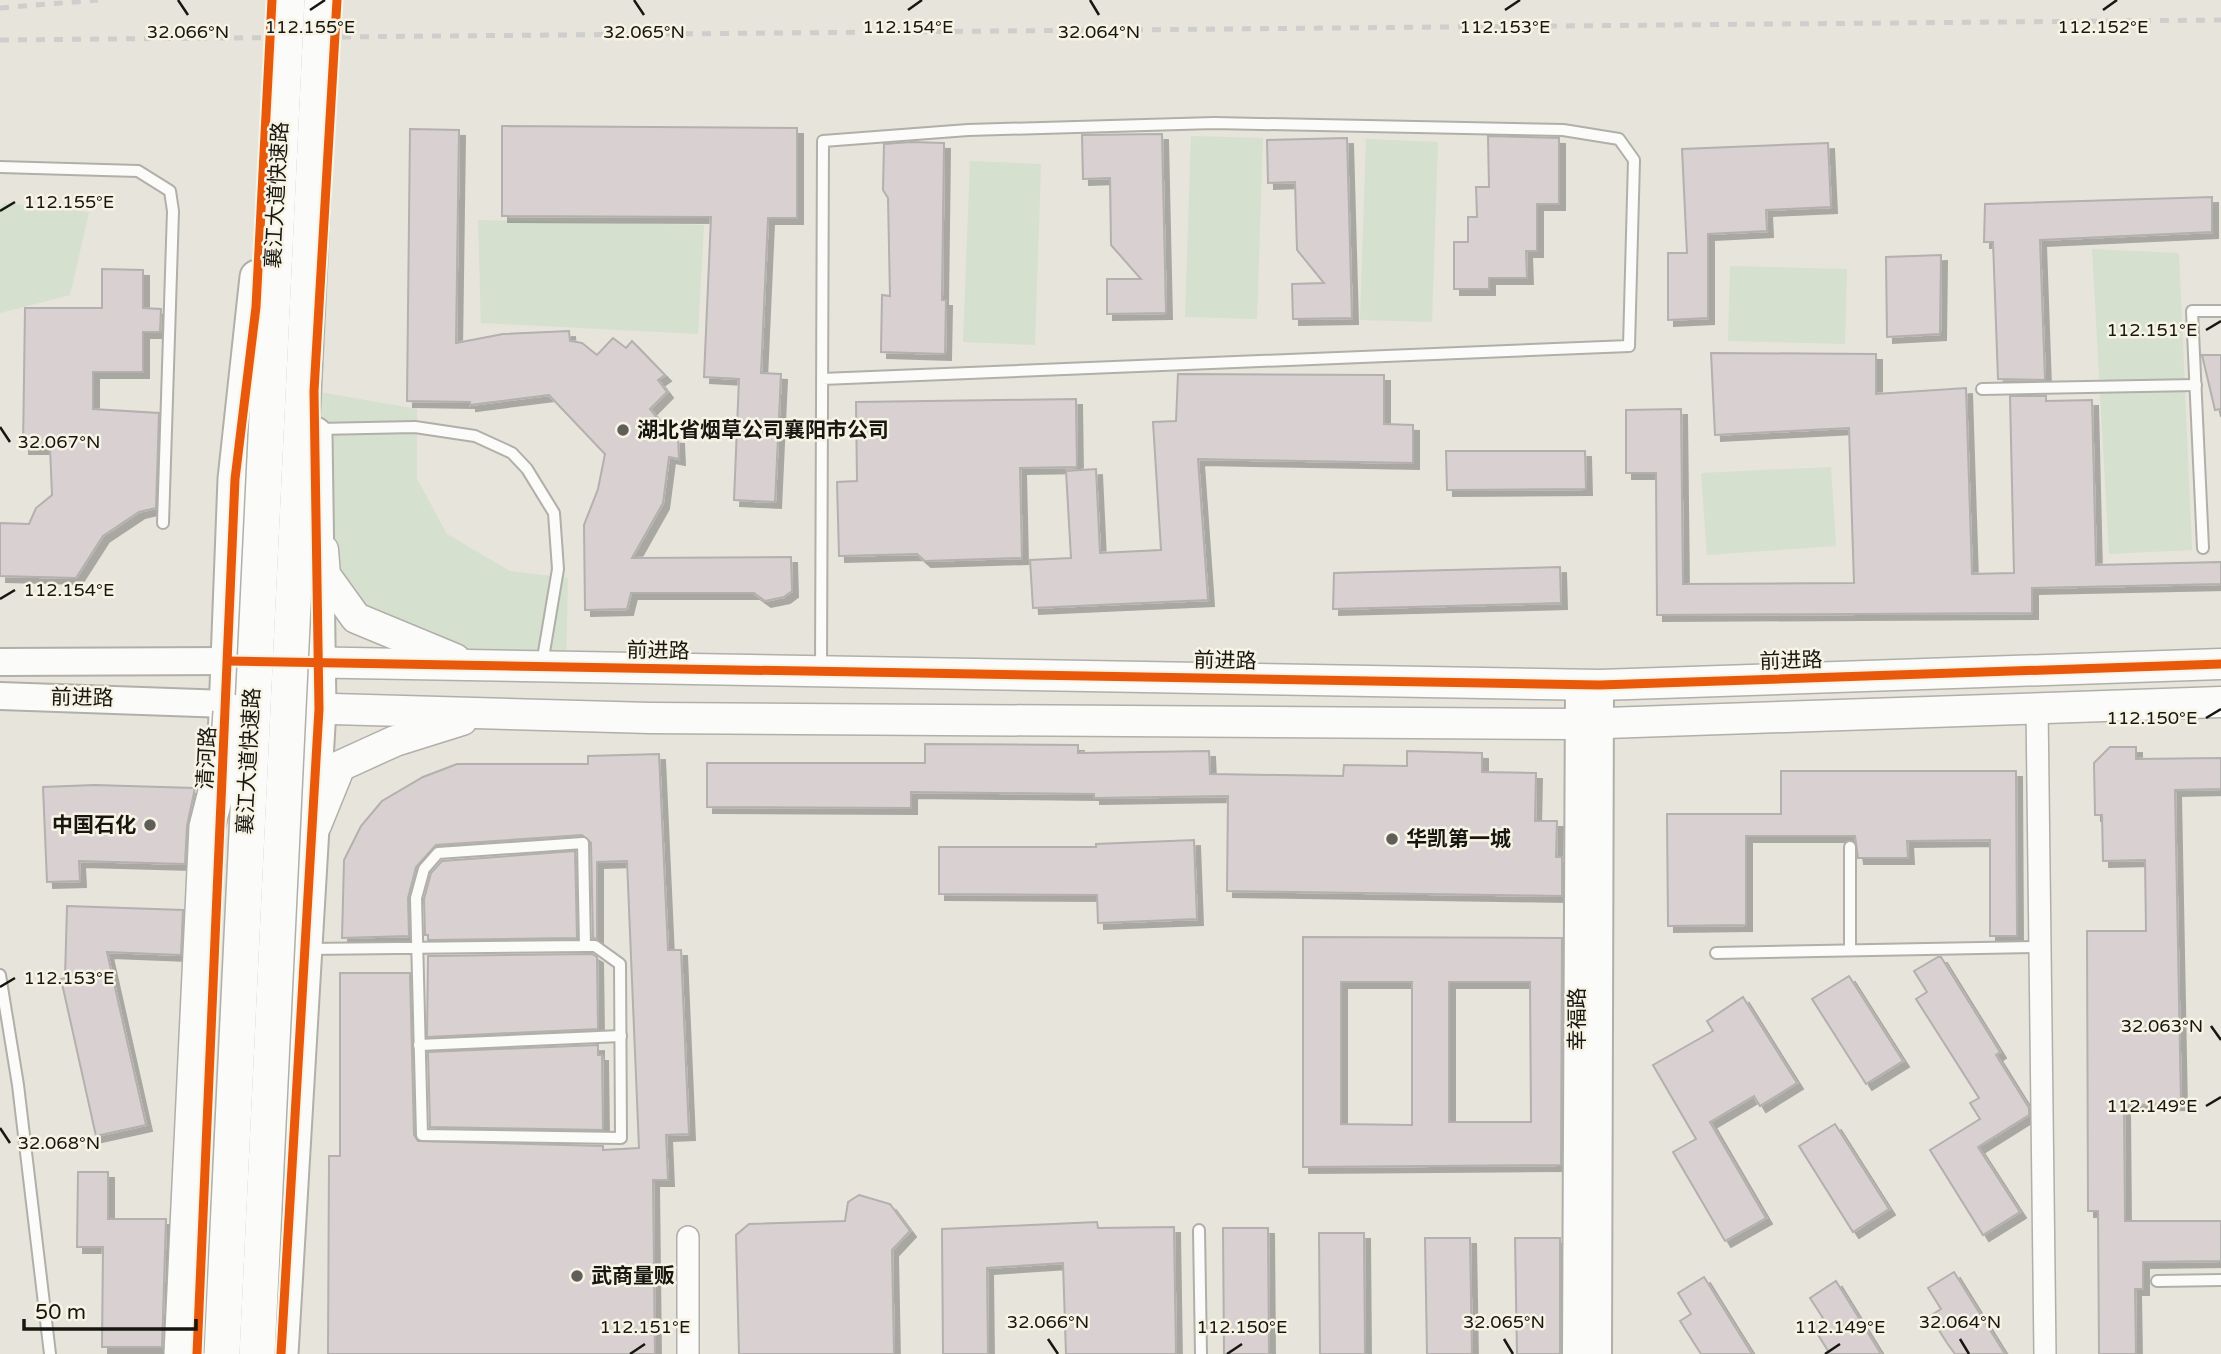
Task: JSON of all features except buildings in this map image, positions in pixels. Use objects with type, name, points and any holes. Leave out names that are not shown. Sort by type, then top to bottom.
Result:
[{"type":"highway","name":"襄江大道快速路","points":[[222,1354],[287,0]]},
{"type":"highway","name":"襄江大道快速路","points":[[257,1354],[322,0]]},
{"type":"highway","points":[[183,1354],[207,827],[229,741],[242,484],[270,330]]},
{"type":"main road","name":"清河路","points":[[197,1354],[235,479],[256,307],[262,165]]},
{"type":"main road","points":[[281,1354],[309,842],[319,709],[314,391],[326,166]]},
{"type":"main road","points":[[317,495],[325,575],[356,618],[472,666]]},
{"type":"main road","name":"前进路","points":[[228,661],[1590,685],[2221,664]]},
{"type":"main road","name":"前进路","points":[[227,704],[664,718],[1588,724],[2037,706],[2221,702]]},
{"type":"main road","points":[[309,842],[340,766],[395,741],[485,712]]},
{"type":"street","name":"前进路","points":[[0,662],[228,661]]},
{"type":"street","name":"幸福路","points":[[1576,1354],[1590,685]]},
{"type":"street","name":"前进路","points":[[0,696],[227,704]]},
{"type":"street","points":[[2037,706],[2045,1354]]},
{"type":"street","name":"幸福路","points":[[1588,724],[1598,1354]]},
{"type":"street","points":[[688,1237],[688,1354]]},
{"type":"lane","points":[[821,672],[822,379],[823,141],[968,130],[1214,123],[1563,130],[1619,139],[1634,160],[1629,345],[822,379]]},
{"type":"lane","points":[[0,167],[138,172],[170,191],[173,211],[163,523]]},
{"type":"lane","points":[[2203,548],[2192,311],[2221,311]]},
{"type":"lane","points":[[1982,389],[2196,385]]},
{"type":"lane","points":[[315,429],[415,427],[475,436],[512,453],[520,461],[554,513],[558,569],[541,667]]},
{"type":"lane","points":[[304,949],[417,948],[595,946],[620,964],[621,1138],[422,1135],[419,1045],[417,948],[416,898],[424,869],[438,853],[583,844],[585,946]]},
{"type":"lane","points":[[1850,847],[1850,950]]},
{"type":"lane","points":[[1716,953],[2040,947]]},
{"type":"lane","points":[[0,975],[18,1085],[50,1354]]},
{"type":"lane","points":[[419,1045],[621,1037]]},
{"type":"lane","points":[[1199,1230],[1201,1354]]},
{"type":"lane","points":[[2157,1281],[2221,1280]]},
{"type":"green space","points":[[1191,136],[1263,138],[1257,319],[1185,317]]},
{"type":"green space","points":[[1366,139],[1438,142],[1432,322],[1360,320]]},
{"type":"green space","points":[[970,161],[1041,164],[1035,345],[963,342]]},
{"type":"green space","points":[[5,203],[89,212],[70,295],[0,313],[0,207]]},
{"type":"green space","points":[[478,220],[704,225],[698,334],[481,323]]},
{"type":"green space","points":[[2092,249],[2179,253],[2192,550],[2109,554]]},
{"type":"green space","points":[[1730,266],[1847,269],[1845,344],[1728,341]]},
{"type":"green space","points":[[314,391],[417,409],[417,479],[447,534],[510,571],[568,578],[566,667],[472,666],[356,618],[325,575]]},
{"type":"green space","points":[[1831,467],[1836,546],[1707,555],[1701,473]]},
{"type":"railway","points":[[0,8],[98,0]]},
{"type":"railway","points":[[0,40],[2221,20]]},
{"type":"cycle path","points":[[197,1354],[235,479],[256,307],[272,0]]},
{"type":"cycle path","points":[[281,1354],[319,709],[314,391],[337,0]]},
{"type":"cycle path","points":[[228,661],[1600,685],[2221,664]]},
{"type":"place","name":"湖北省烟草公司襄阳市公司","points":[[623,430]]},
{"type":"place","name":"中国石化","points":[[150,825]]},
{"type":"place","name":"华凯第一城","points":[[1392,839]]},
{"type":"place","name":"武商量贩","points":[[577,1276]]}]
